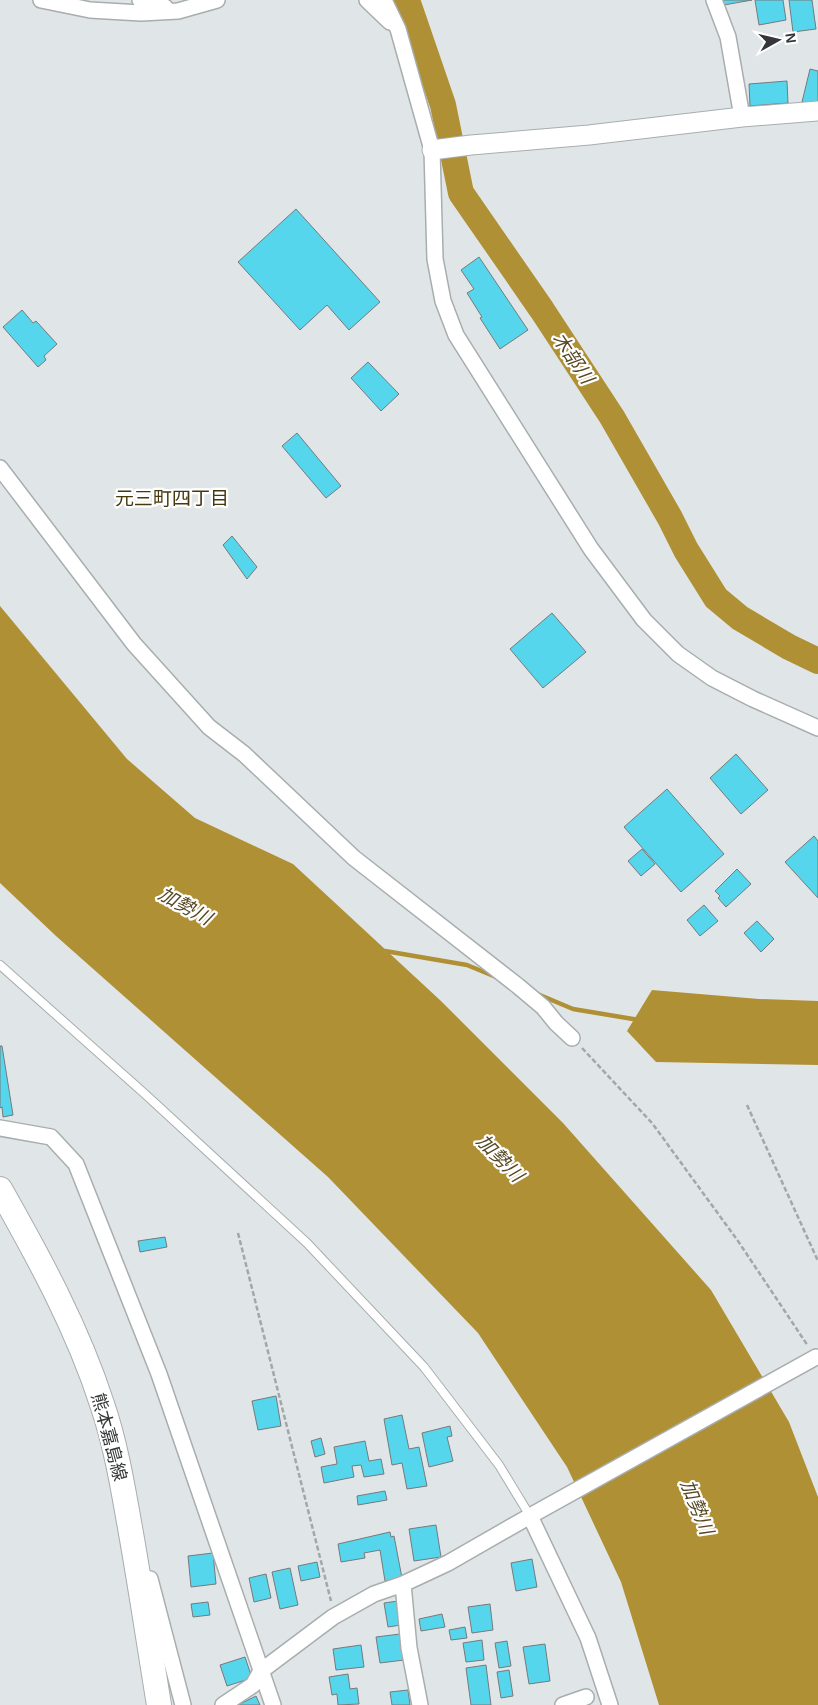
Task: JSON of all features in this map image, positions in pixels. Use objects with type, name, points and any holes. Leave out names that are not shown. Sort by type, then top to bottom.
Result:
[{"type":"main road","name":"熊本嘉島線","points":[[0,1189],[67,1313],[102,1405],[118,1466],[139,1577],[159,1705]]},
{"type":"street","points":[[41,0],[90,10],[141,13],[178,11],[218,0]]},
{"type":"street","points":[[140,0],[178,11]]},
{"type":"street","points":[[367,0],[398,29]]},
{"type":"street","points":[[384,0],[398,29],[437,150],[435,259],[443,300],[456,335],[591,549],[644,620],[678,654],[712,678],[753,699],[818,728]]},
{"type":"street","points":[[714,0],[728,37],[742,117]]},
{"type":"street","points":[[437,150],[742,117],[818,111]]},
{"type":"street","points":[[0,468],[134,644],[209,727],[244,754],[354,858],[518,986],[543,1007],[572,1038]]},
{"type":"street","points":[[0,1128],[51,1137],[76,1164],[159,1374],[273,1705]]},
{"type":"street","points":[[223,1705],[253,1684],[261,1671],[334,1617],[374,1594],[403,1584],[448,1563],[816,1357]]},
{"type":"street","points":[[530,1516],[588,1638],[610,1705]]},
{"type":"street","points":[[139,1577],[150,1579],[183,1705]]},
{"type":"street","points":[[403,1584],[409,1648],[420,1705]]},
{"type":"street","points":[[563,1705],[586,1697]]},
{"type":"lane","points":[[0,965],[145,1094],[307,1243],[424,1368],[499,1465],[530,1516]]},
{"type":"path","points":[[572,1038],[652,1122],[738,1241],[816,1357]]},
{"type":"path","points":[[747,1104],[818,1261]]},
{"type":"path","points":[[238,1233],[334,1617]]},
{"type":"water","name":"加勢川","points":[[0,606],[127,759],[195,818],[293,864],[441,1001],[563,1123],[711,1290],[789,1422],[818,1497],[818,1705],[659,1705],[621,1582],[567,1467],[478,1333],[328,1177],[56,936],[0,883]]},
{"type":"water","points":[[652,990],[759,999],[818,1001],[818,1065],[656,1062],[627,1031]]},
{"type":"building","points":[[723,0],[752,0],[724,5]]},
{"type":"building","points":[[755,0],[783,0],[786,20],[759,25]]},
{"type":"building","points":[[789,0],[812,0],[816,29],[793,32]]},
{"type":"building","points":[[810,69],[818,71],[818,105],[802,102]]},
{"type":"building","points":[[787,81],[788,103],[750,106],[749,84]]},
{"type":"building","points":[[296,209],[380,302],[349,330],[327,305],[300,330],[238,262]]},
{"type":"building","points":[[479,257],[528,330],[500,349],[467,293],[474,289],[461,270]]},
{"type":"building","points":[[22,310],[33,323],[36,321],[57,344],[44,356],[46,360],[38,367],[3,327]]},
{"type":"building","points":[[368,362],[399,394],[381,411],[351,378]]},
{"type":"building","points":[[297,433],[341,486],[326,498],[282,446]]},
{"type":"building","points":[[232,536],[257,567],[247,579],[223,545]]},
{"type":"building","points":[[552,613],[586,652],[543,688],[510,649]]},
{"type":"building","points":[[736,754],[768,790],[741,814],[710,778]]},
{"type":"building","points":[[667,789],[724,854],[681,892],[624,827]]},
{"type":"building","points":[[814,836],[818,841],[818,898],[785,862]]},
{"type":"building","points":[[642,849],[655,864],[641,876],[628,861]]},
{"type":"building","points":[[737,869],[751,884],[726,907],[715,891]]},
{"type":"building","points":[[704,905],[718,921],[700,936],[687,920]]},
{"type":"building","points":[[757,921],[774,939],[761,952],[744,933]]},
{"type":"building","points":[[0,1046],[2,1046],[13,1115],[3,1117],[2,1107],[0,1108]]},
{"type":"building","points":[[165,1237],[167,1247],[140,1252],[138,1241]]},
{"type":"building","points":[[276,1396],[281,1426],[258,1430],[252,1401]]},
{"type":"building","points":[[402,1415],[409,1449],[419,1447],[427,1486],[407,1489],[402,1463],[392,1465],[384,1419]]},
{"type":"building","points":[[450,1426],[452,1436],[447,1437],[453,1461],[429,1467],[422,1433]]},
{"type":"building","points":[[321,1438],[325,1454],[315,1457],[311,1441]]},
{"type":"building","points":[[365,1441],[369,1461],[381,1459],[384,1474],[364,1477],[361,1465],[352,1466],[354,1477],[324,1483],[321,1467],[337,1464],[334,1447]]},
{"type":"building","points":[[385,1491],[387,1500],[358,1505],[357,1496]]},
{"type":"building","points":[[436,1525],[441,1557],[414,1561],[409,1529]]},
{"type":"building","points":[[390,1532],[391,1537],[394,1536],[402,1578],[385,1581],[380,1550],[364,1553],[365,1558],[341,1562],[338,1544]]},
{"type":"building","points":[[213,1553],[216,1584],[191,1587],[188,1556]]},
{"type":"building","points":[[532,1559],[537,1587],[516,1591],[511,1563]]},
{"type":"building","points":[[317,1562],[320,1577],[301,1581],[298,1566]]},
{"type":"building","points":[[290,1568],[298,1605],[280,1609],[272,1572]]},
{"type":"building","points":[[266,1574],[271,1598],[254,1602],[249,1578]]},
{"type":"building","points":[[398,1601],[401,1625],[388,1627],[384,1603]]},
{"type":"building","points":[[208,1602],[210,1615],[193,1617],[191,1604]]},
{"type":"building","points":[[490,1604],[493,1630],[472,1633],[468,1607]]},
{"type":"building","points":[[442,1614],[445,1627],[421,1631],[419,1619]]},
{"type":"building","points":[[465,1627],[467,1638],[451,1640],[449,1630]]},
{"type":"building","points":[[400,1634],[404,1660],[380,1663],[376,1637]]},
{"type":"building","points":[[482,1640],[484,1660],[466,1662],[463,1643]]},
{"type":"building","points":[[507,1641],[511,1666],[499,1668],[495,1643]]},
{"type":"building","points":[[545,1644],[550,1681],[529,1684],[523,1647]]},
{"type":"building","points":[[361,1645],[364,1667],[336,1670],[333,1649]]},
{"type":"building","points":[[245,1657],[252,1678],[227,1686],[220,1665]]},
{"type":"building","points":[[486,1665],[491,1705],[471,1705],[466,1668]]},
{"type":"building","points":[[509,1670],[513,1696],[501,1698],[497,1672]]},
{"type":"building","points":[[348,1674],[350,1689],[357,1688],[359,1704],[338,1705],[337,1694],[332,1695],[329,1677]]},
{"type":"building","points":[[408,1690],[410,1705],[392,1705],[390,1692]]},
{"type":"building","points":[[256,1696],[260,1705],[238,1705]]},
{"type":"waterway","name":"木部川","points":[[407,0],[443,105],[461,193],[542,310],[612,417],[670,518],[686,550],[716,598],[740,618],[789,647],[818,661]]},
{"type":"waterway","points":[[385,951],[467,965],[496,977]]},
{"type":"waterway","points":[[535,993],[573,1009],[639,1020]]},
{"type":"district","name":"元三町四丁目","points":[[172,498]]}]
